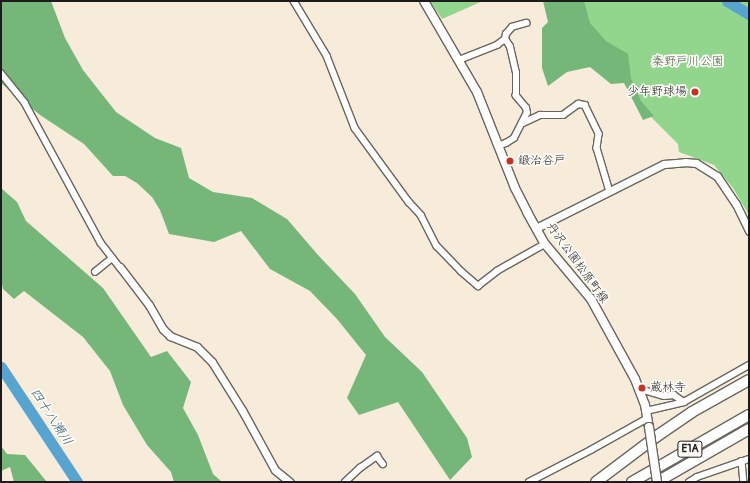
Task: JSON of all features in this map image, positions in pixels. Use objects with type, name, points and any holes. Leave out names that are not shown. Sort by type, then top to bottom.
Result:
[{"type":"highway","points":[[596,482],[622,461],[686,416],[749,380]]},
{"type":"highway","name":"E1A","points":[[632,482],[749,415]]},
{"type":"highway","name":"E1A","points":[[657,482],[749,429]]},
{"type":"main road","name":"丹沢公園松原町線","points":[[424,1],[477,92],[515,188],[536,228],[545,244],[591,300],[640,389],[647,415],[657,482]]},
{"type":"street","points":[[294,1],[327,56],[355,128],[400,190],[421,215],[437,246],[461,271],[478,286],[497,271],[545,244]]},
{"type":"street","points":[[459,60],[497,45],[505,39],[506,34],[512,27],[526,23]]},
{"type":"street","points":[[498,146],[514,138],[527,113],[526,108],[516,96],[516,73],[510,47],[505,39]]},
{"type":"street","points":[[1,73],[25,103],[101,243],[146,300],[163,329],[170,336],[197,347],[212,362],[242,410],[275,470],[290,482]]},
{"type":"street","points":[[523,123],[540,115],[563,115],[578,104],[585,105],[599,134],[597,148],[610,192]]},
{"type":"street","points":[[536,228],[664,164],[674,162],[696,163],[717,176],[736,204],[749,231]]},
{"type":"street","points":[[95,272],[112,258]]},
{"type":"street","points":[[529,482],[591,450],[647,415],[684,402],[749,365]]},
{"type":"street","points":[[640,389],[664,396],[674,395],[684,402]]},
{"type":"street","points":[[345,482],[360,468],[377,456],[383,464]]},
{"type":"street","points":[[689,482],[697,477],[749,458]]},
{"type":"street","points":[[742,461],[744,482]]},
{"type":"green space","points":[[1,1],[51,1],[65,38],[83,70],[116,112],[155,138],[181,148],[189,178],[213,192],[252,198],[287,219],[318,255],[355,294],[385,337],[422,372],[467,438],[472,457],[450,480],[398,402],[359,415],[347,398],[366,355],[337,319],[310,291],[270,269],[241,231],[214,242],[169,234],[160,210],[152,197],[137,183],[125,176],[113,176],[84,144],[40,115],[2,84]]},
{"type":"green space","points":[[430,1],[483,1],[442,19]]},
{"type":"green space","points":[[543,1],[584,1],[590,23],[606,41],[628,54],[631,78],[641,101],[654,116],[643,120],[624,83],[611,84],[590,67],[567,72],[548,86],[542,68],[542,28],[548,22]]},
{"type":"green space","name":"秦野戸川公園","points":[[547,1],[749,1],[749,215],[733,188],[714,165],[679,152],[678,144],[653,119],[630,85]]},
{"type":"green space","points":[[1,188],[17,202],[26,221],[103,288],[151,357],[167,351],[191,382],[183,408],[198,435],[213,474],[222,482],[174,482],[171,472],[147,445],[123,405],[110,371],[83,337],[24,291],[14,299],[3,289],[1,279]]},
{"type":"green space","points":[[1,446],[7,454],[25,455],[47,482],[14,482],[10,467],[1,471]]},
{"type":"waterway","points":[[727,1],[749,14]]},
{"type":"waterway","name":"四十八瀬川","points":[[1,367],[77,482]]},
{"type":"place","name":"少年野球場","points":[[695,92]]},
{"type":"place","name":"鍛治谷戸","points":[[510,161]]},
{"type":"place","name":"蔵林寺","points":[[642,388]]}]
